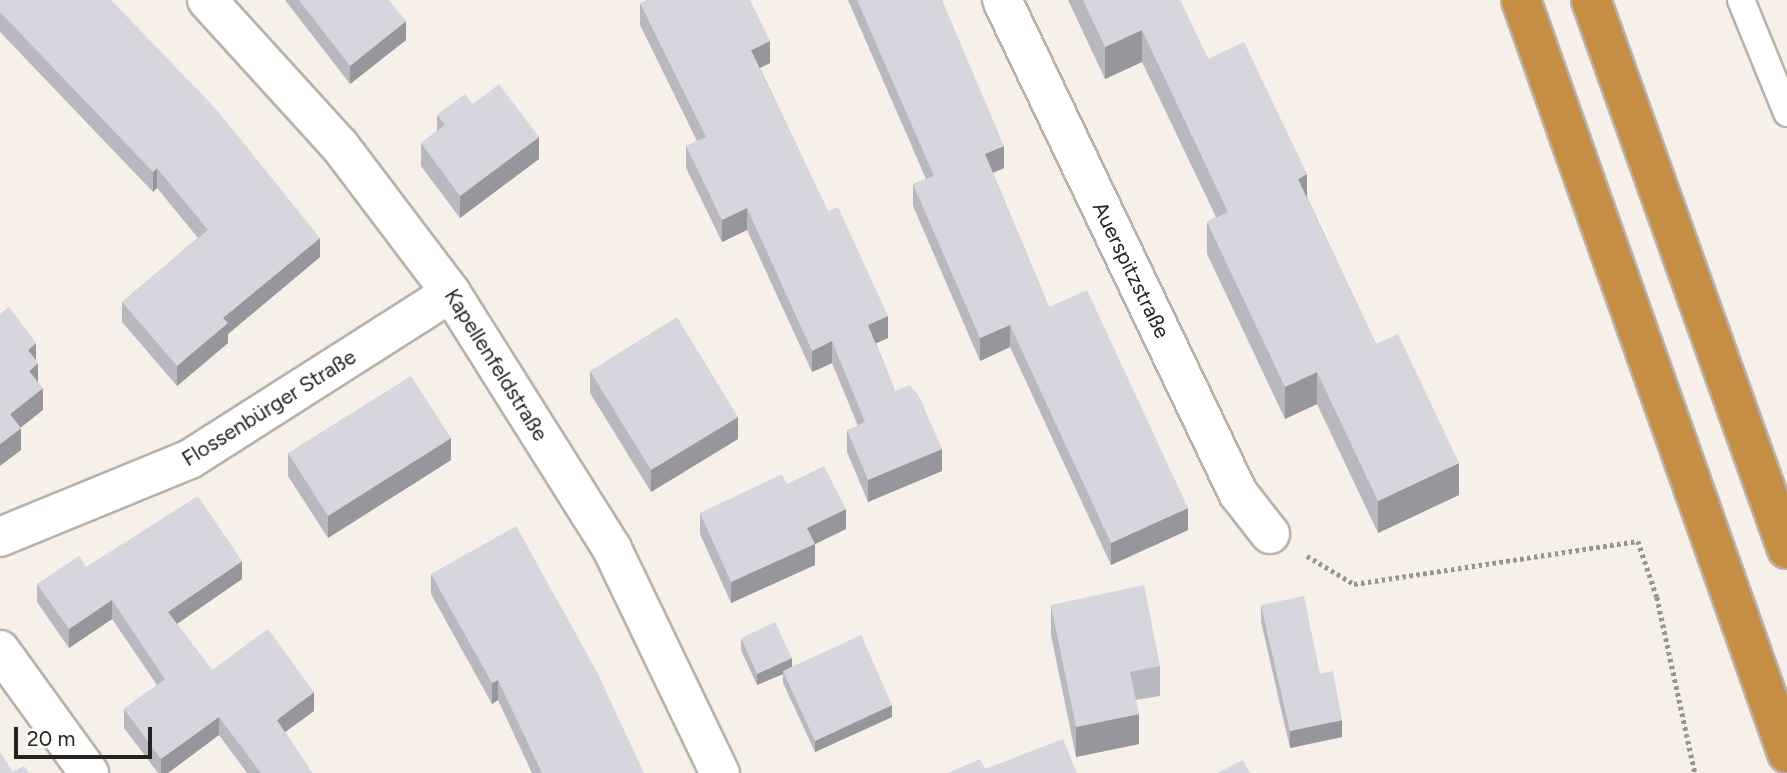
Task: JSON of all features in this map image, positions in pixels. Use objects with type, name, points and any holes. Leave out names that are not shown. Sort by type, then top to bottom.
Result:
[{"type":"highway","points":[[1521,0],[1787,753]]},
{"type":"highway","points":[[1591,0],[1787,549]]},
{"type":"street","name":"Kapellenfeldstraße","points":[[207,0],[340,145],[451,293],[612,549],[720,773]]},
{"type":"street","name":"Auerspitzstraße","points":[[1002,0],[1238,493],[1270,534]]},
{"type":"street","name":"Flossenbürger Straße","points":[[0,537],[190,459],[451,293]]},
{"type":"street","points":[[0,650],[89,773]]},
{"type":"lane","points":[[1741,0],[1787,113]]},
{"type":"path","points":[[1270,534],[1354,584],[1638,541],[1657,597],[1695,773]]},
{"type":"building","points":[[0,0],[111,0],[217,110],[320,238],[223,318],[228,323],[177,366],[122,302],[208,230],[157,168],[153,172],[0,12]]},
{"type":"building","points":[[299,0],[389,0],[406,21],[350,66]]},
{"type":"building","points":[[647,0],[750,0],[770,41],[751,50],[828,211],[838,207],[888,316],[868,325],[895,391],[910,385],[919,396],[942,449],[868,480],[847,430],[865,422],[832,341],[812,351],[747,208],[722,220],[686,146],[706,137],[640,3]]},
{"type":"building","points":[[857,0],[942,0],[1004,146],[985,154],[1049,307],[1087,290],[1188,508],[1111,543],[1010,325],[980,338],[913,184],[934,176]]},
{"type":"building","points":[[1083,0],[1180,0],[1208,59],[1244,42],[1307,174],[1298,179],[1376,344],[1398,334],[1459,463],[1378,501],[1317,372],[1285,387],[1207,222],[1228,212],[1142,30],[1105,47]]},
{"type":"building","points":[[499,84],[539,137],[460,196],[421,143],[445,125],[437,115],[465,94],[473,104]]},
{"type":"building","points":[[9,307],[36,343],[28,350],[38,363],[29,371],[43,388],[10,414],[21,428],[0,444],[0,314]]},
{"type":"building","points":[[677,317],[738,417],[651,470],[590,371]]},
{"type":"building","points":[[411,376],[451,438],[328,516],[288,453]]},
{"type":"building","points":[[824,466],[846,509],[807,528],[815,544],[731,582],[700,513],[782,474],[787,484]]},
{"type":"building","points":[[198,496],[242,561],[168,612],[212,670],[268,629],[314,692],[277,720],[312,773],[261,773],[219,717],[161,759],[124,709],[165,679],[112,600],[69,629],[37,584],[79,556],[86,567]]},
{"type":"building","points":[[516,526],[596,670],[644,773],[542,773],[498,680],[492,683],[431,574]]},
{"type":"building","points":[[1144,585],[1160,666],[1130,672],[1139,714],[1076,727],[1051,605]]},
{"type":"building","points":[[1304,596],[1320,674],[1333,671],[1342,720],[1290,731],[1261,605]]},
{"type":"building","points":[[775,622],[792,658],[757,674],[741,638]]},
{"type":"building","points":[[861,635],[892,705],[815,741],[783,671]]},
{"type":"building","points":[[1063,739],[1077,773],[948,773],[980,759],[985,769]]},
{"type":"building","points":[[0,752],[13,772],[24,766],[29,773],[0,773]]},
{"type":"building","points":[[1243,760],[1250,773],[1217,773]]}]
